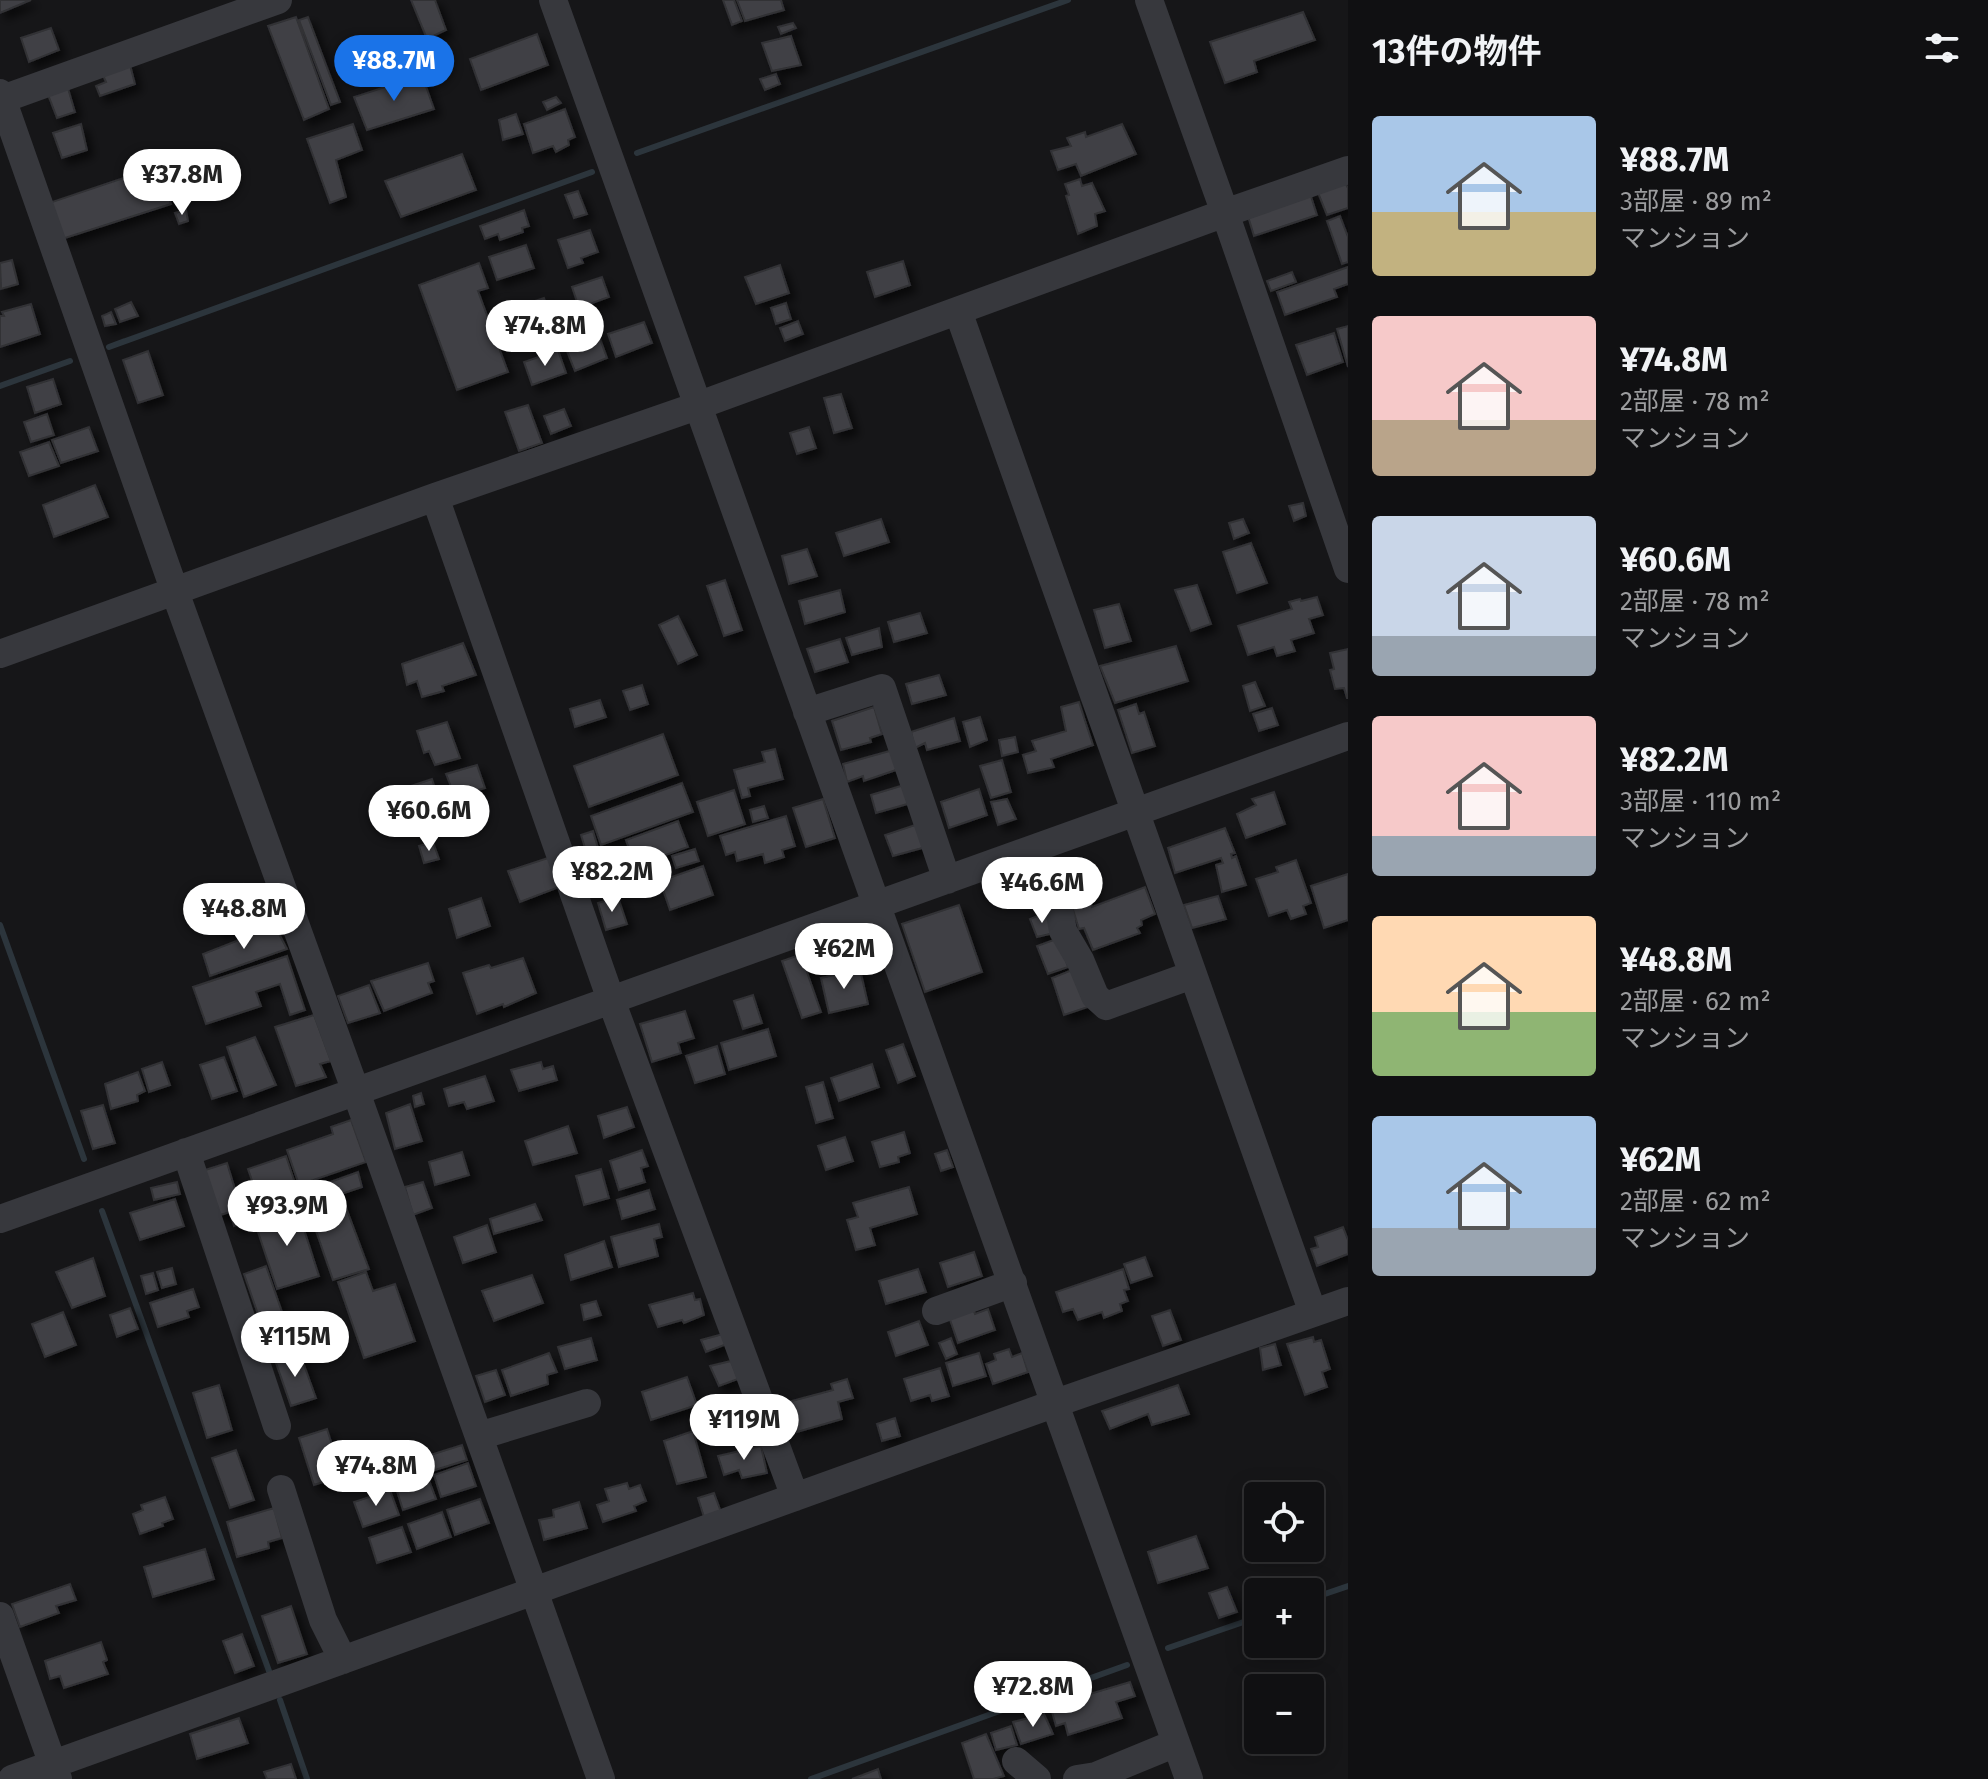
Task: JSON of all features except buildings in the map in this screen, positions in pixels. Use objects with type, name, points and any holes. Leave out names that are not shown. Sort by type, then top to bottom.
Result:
[{"type":"street","points":[[278,0],[1,98],[601,1779]]},
{"type":"street","points":[[553,0],[1189,1779]]},
{"type":"street","points":[[1149,0],[1348,569]]},
{"type":"street","points":[[0,654],[1348,170]]},
{"type":"street","points":[[958,311],[1313,1313]]},
{"type":"street","points":[[435,497],[611,1000],[795,1497]]},
{"type":"street","points":[[807,712],[882,688],[947,880]]},
{"type":"street","points":[[0,1219],[1348,736]]},
{"type":"street","points":[[1058,903],[1063,931],[1080,960],[1095,996],[1106,1006],[1192,975]]},
{"type":"street","points":[[186,1152],[277,1426]]},
{"type":"street","points":[[936,1311],[1013,1283]]},
{"type":"street","points":[[12,1779],[56,1771],[343,1660],[1348,1301]]},
{"type":"street","points":[[479,1436],[587,1403]]},
{"type":"street","points":[[281,1489],[323,1620],[343,1660]]},
{"type":"street","points":[[0,1616],[56,1771]]},
{"type":"street","points":[[1077,1779],[1096,1776],[1176,1743]]},
{"type":"waterway","points":[[637,153],[1068,0]]},
{"type":"waterway","points":[[125,341],[109,347],[592,172]]},
{"type":"waterway","points":[[0,386],[70,361]]},
{"type":"waterway","points":[[0,925],[84,1159]]},
{"type":"waterway","points":[[102,1211],[269,1671]]},
{"type":"waterway","points":[[1324,1594],[1348,1586]]},
{"type":"waterway","points":[[1168,1648],[1244,1622]]},
{"type":"waterway","points":[[811,1779],[1127,1665]]},
{"type":"waterway","points":[[280,1700],[307,1779]]}]
